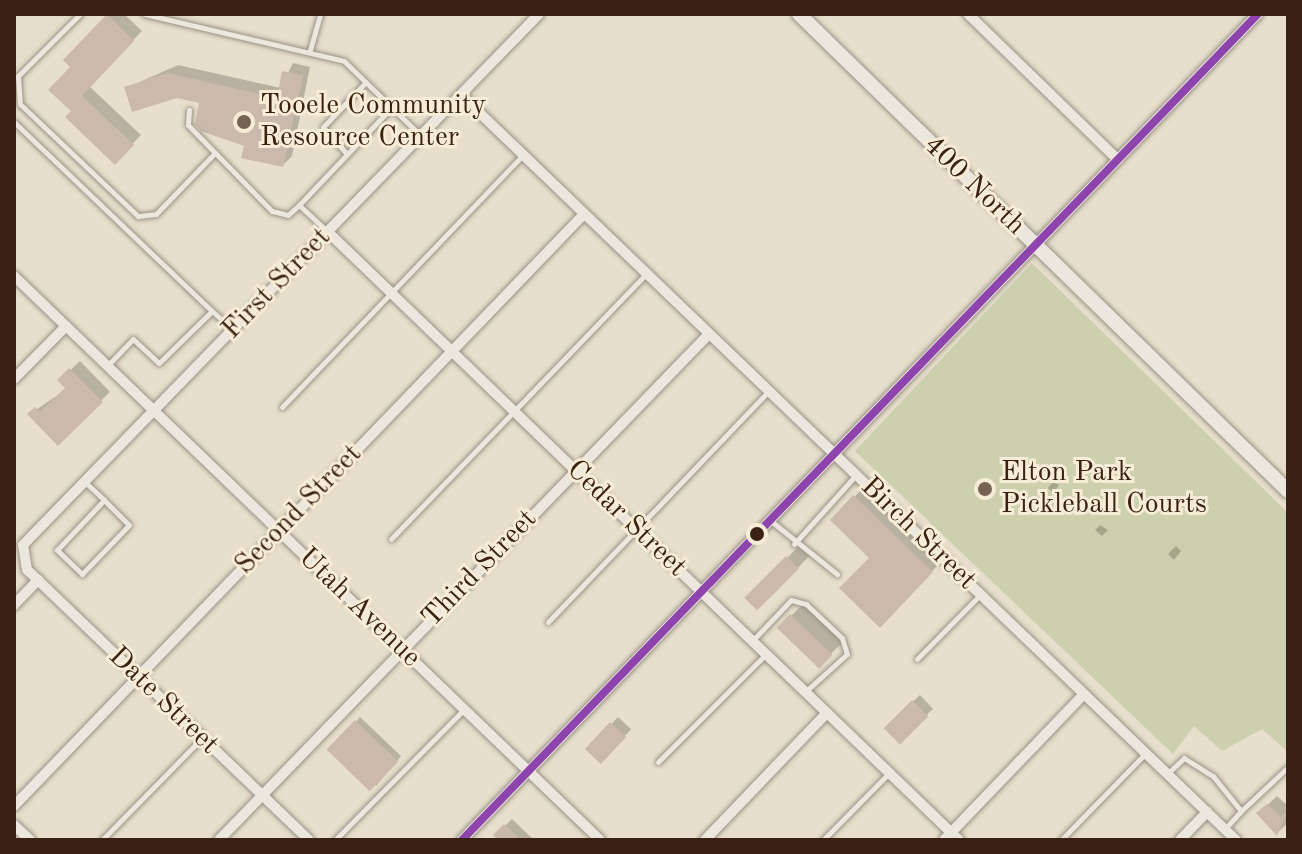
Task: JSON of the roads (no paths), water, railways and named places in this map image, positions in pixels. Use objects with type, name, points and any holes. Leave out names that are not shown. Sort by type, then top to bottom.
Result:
[{"type":"street","name":"First Street","points":[[23,558],[23,545],[539,14]]},
{"type":"street","name":"400 North","points":[[799,14],[1288,491]]},
{"type":"street","points":[[968,14],[1118,160]]},
{"type":"street","points":[[462,840],[1258,14]]},
{"type":"street","name":"Birch Street","points":[[461,95],[1236,840]]},
{"type":"street","name":"Second Street","points":[[14,806],[584,214]]},
{"type":"street","name":"Cedar Street","points":[[328,232],[889,773],[951,837]]},
{"type":"street","name":"Utah Avenue","points":[[14,276],[600,840]]},
{"type":"street","points":[[14,379],[66,326]]},
{"type":"street","name":"Third Street","points":[[219,840],[709,334]]},
{"type":"street","name":"Date Street","points":[[23,558],[38,580],[309,840]]},
{"type":"street","points":[[14,605],[38,580]]},
{"type":"street","points":[[951,837],[1084,694]]},
{"type":"street","points":[[705,840],[827,713]]},
{"type":"street","points":[[1180,840],[1207,812]]},
{"type":"street","points":[[14,825],[30,840]]},
{"type":"lane","points":[[80,14],[18,76],[20,104],[138,216],[156,214],[215,153]]},
{"type":"lane","points":[[144,14],[310,50],[344,61],[420,135]]},
{"type":"lane","points":[[310,50],[320,14]]},
{"type":"lane","points":[[347,154],[323,127],[366,82]]},
{"type":"lane","points":[[189,110],[188,125],[272,211],[288,215],[392,107]]},
{"type":"lane","points":[[14,122],[233,330]]},
{"type":"lane","points":[[282,407],[523,155]]},
{"type":"lane","points":[[299,205],[328,232]]},
{"type":"lane","points":[[391,539],[646,274]]},
{"type":"lane","points":[[107,365],[133,339],[159,363],[212,311]]},
{"type":"lane","points":[[548,622],[768,391]]},
{"type":"lane","points":[[794,544],[857,475]]},
{"type":"lane","points":[[84,481],[104,500],[129,525],[82,574],[57,550],[104,500]]},
{"type":"lane","points":[[770,520],[794,544],[837,574]]},
{"type":"lane","points":[[917,659],[981,594]]},
{"type":"lane","points":[[752,641],[791,600],[806,604],[842,638],[847,654],[805,692]]},
{"type":"lane","points":[[658,762],[766,654]]},
{"type":"lane","points":[[335,840],[464,709]]},
{"type":"lane","points":[[102,840],[202,738]]},
{"type":"lane","points":[[1061,840],[1145,753]]},
{"type":"lane","points":[[1167,773],[1184,758],[1194,761],[1241,811]]},
{"type":"lane","points":[[1225,830],[1288,767]]},
{"type":"lane","points":[[823,840],[889,773]]},
{"type":"place","name":"Tooele Community Resource Center","points":[[244,122]]},
{"type":"place","name":"Elton Park Pickleball Courts","points":[[985,489]]}]
